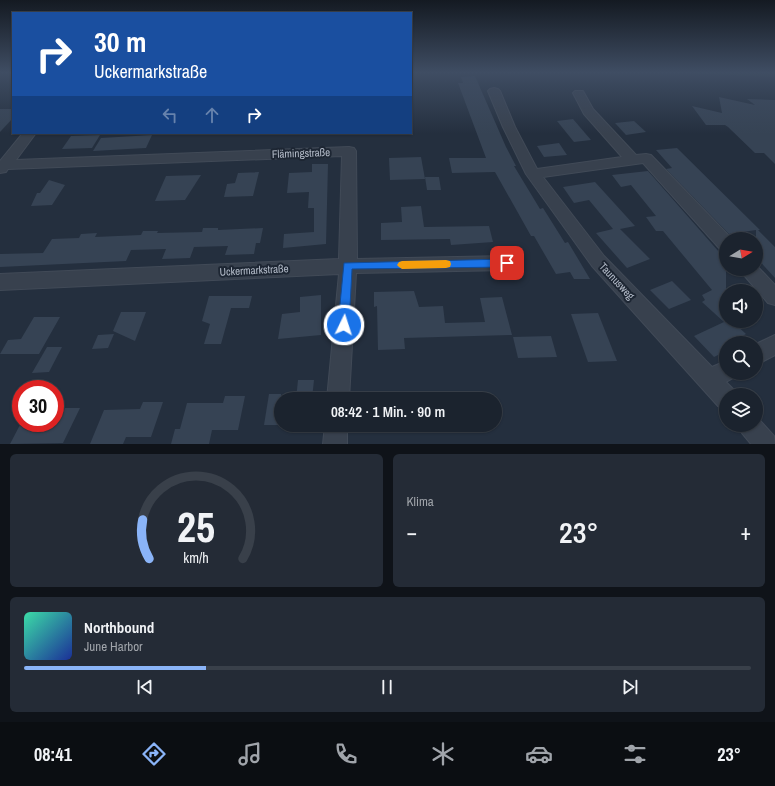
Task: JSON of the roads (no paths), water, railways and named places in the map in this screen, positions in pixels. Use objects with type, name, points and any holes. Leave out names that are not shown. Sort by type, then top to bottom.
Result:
[{"type":"street","name":"Taunusweg","points":[[495,93],[509,127],[534,174],[598,261],[718,376],[722,388]]},
{"type":"street","points":[[579,93],[588,111],[633,160]]},
{"type":"street","points":[[2,168],[29,134]]},
{"type":"street","name":"Flämingstraße","points":[[2,168],[349,151],[348,266],[339,392]]},
{"type":"street","points":[[534,174],[646,158],[719,236]]},
{"type":"street","name":"Uckermarkstraße","points":[[0,282],[348,266],[507,263]]},
{"type":"street","points":[[756,276],[775,297]]},
{"type":"street","points":[[763,351],[775,344]]},
{"type":"street","points":[[335,444],[336,432]]},
{"type":"street","points":[[756,432],[766,444]]}]
